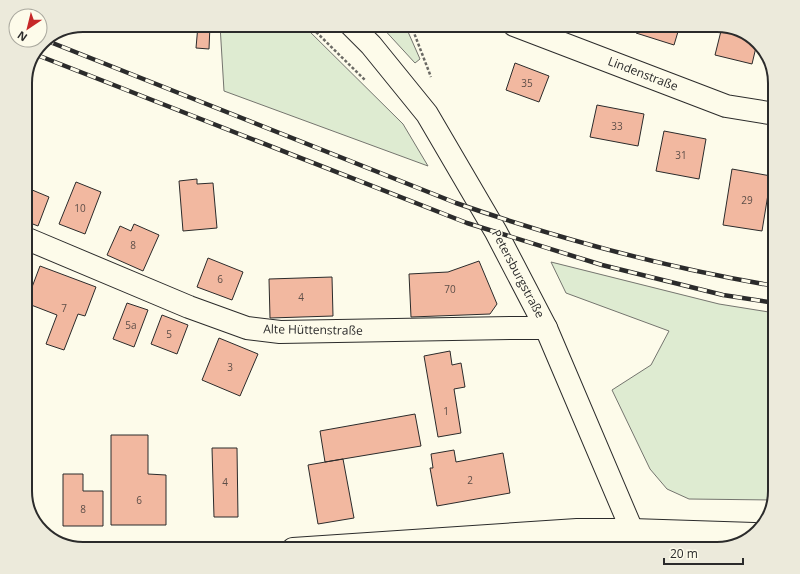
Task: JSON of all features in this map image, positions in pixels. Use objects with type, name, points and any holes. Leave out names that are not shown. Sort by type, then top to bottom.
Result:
[{"type":"street","name":"Petersburgstraße","points":[[358,32],[371,45],[427,114],[496,232],[546,328],[636,539]]},
{"type":"street","name":"Lindenstraße","points":[[532,32],[726,106],[768,113]]},
{"type":"street","name":"Alte Hüttenstraße","points":[[32,241],[189,307],[247,328],[280,332],[546,328]]},
{"type":"street","points":[[398,542],[577,530],[636,539],[743,534]]},
{"type":"green space","points":[[220,32],[310,32],[403,124],[428,166],[224,91]]},
{"type":"green space","points":[[386,32],[408,32],[420,59],[415,63]]},
{"type":"green space","points":[[551,262],[719,304],[768,312],[767,500],[689,499],[667,489],[650,469],[612,390],[651,365],[669,331],[566,293]]},
{"type":"building","points":[[197,32],[210,32],[209,49],[196,48]]},
{"type":"building","points":[[636,32],[678,32],[674,45]]},
{"type":"building","points":[[721,32],[740,37],[755,50],[752,64],[715,55]]},
{"type":"building","points":[[515,63],[549,76],[539,102],[506,90]]},
{"type":"building","points":[[597,105],[644,114],[638,146],[590,137]]},
{"type":"building","points":[[664,131],[706,139],[699,179],[656,171]]},
{"type":"building","points":[[732,169],[768,175],[768,194],[762,231],[723,225]]},
{"type":"building","points":[[197,179],[197,184],[213,183],[217,228],[183,231],[179,181]]},
{"type":"building","points":[[76,182],[101,192],[85,234],[59,224]]},
{"type":"building","points":[[32,190],[49,197],[38,226],[32,224]]},
{"type":"building","points":[[134,224],[159,235],[143,271],[107,255],[120,226],[131,231]]},
{"type":"building","points":[[208,258],[243,272],[232,300],[197,287]]},
{"type":"building","points":[[479,261],[497,304],[490,314],[411,317],[409,274],[448,272]]},
{"type":"building","points":[[40,266],[96,287],[85,316],[78,314],[64,350],[46,344],[57,315],[32,305],[32,287]]},
{"type":"building","points":[[332,277],[333,316],[270,318],[269,279]]},
{"type":"building","points":[[127,303],[148,310],[134,347],[113,339]]},
{"type":"building","points":[[162,315],[188,325],[177,354],[151,344]]},
{"type":"building","points":[[219,338],[258,354],[240,396],[202,380]]},
{"type":"building","points":[[450,351],[452,365],[461,363],[465,387],[454,389],[461,433],[438,437],[424,356]]},
{"type":"building","points":[[415,414],[421,446],[325,462],[320,431]]},
{"type":"building","points":[[111,435],[148,435],[148,474],[166,475],[166,525],[111,525]]},
{"type":"building","points":[[212,448],[237,448],[238,517],[214,517]]},
{"type":"building","points":[[454,450],[456,462],[503,453],[510,493],[437,506],[430,468],[433,468],[431,454]]},
{"type":"building","points":[[343,459],[354,518],[318,524],[308,465]]},
{"type":"building","points":[[63,474],[83,474],[83,491],[103,491],[103,526],[63,526]]},
{"type":"railway","points":[[52,43],[456,203],[535,229],[614,251],[735,279],[768,285]]},
{"type":"railway","points":[[40,56],[467,223],[602,265],[723,295],[768,302]]}]
